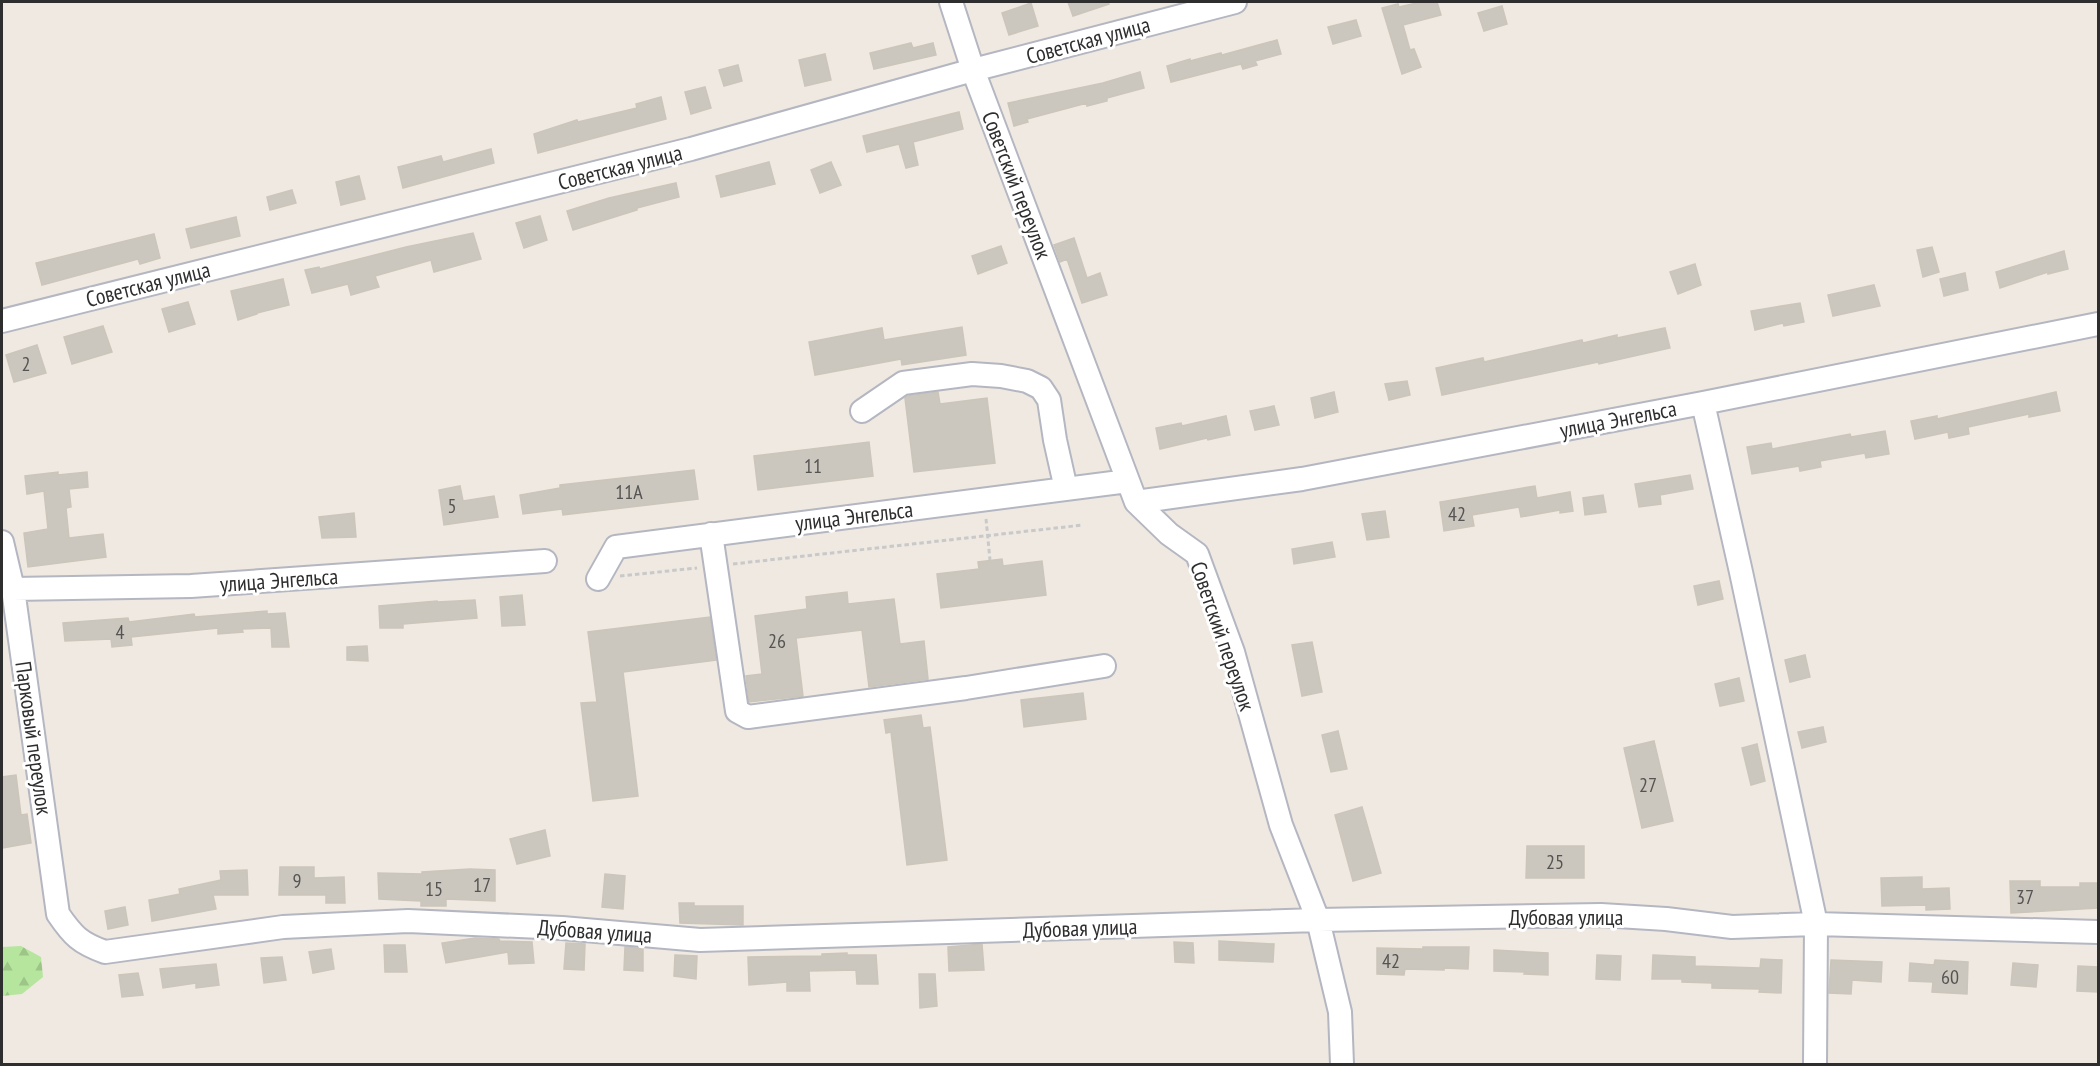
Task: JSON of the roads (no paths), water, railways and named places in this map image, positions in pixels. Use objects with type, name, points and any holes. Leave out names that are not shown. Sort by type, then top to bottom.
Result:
[{"type":"street","name":"Советский переулок","points":[[951,2],[973,70],[1132,491],[1169,534],[1197,554],[1233,652],[1281,825],[1318,920],[1340,1012],[1342,1065]]},
{"type":"street","name":"Советская улица","points":[[2,321],[691,149],[973,70],[1235,2]]},
{"type":"street","name":"улица Энгельса","points":[[598,579],[616,547],[1066,489],[1132,491],[1302,479],[1703,403],[2098,324]]},
{"type":"street","points":[[862,411],[903,382],[972,374],[1027,381],[1041,388],[1049,400],[1066,489]]},
{"type":"street","points":[[1703,403],[1742,572],[1816,924],[1815,1065]]},
{"type":"street","points":[[711,534],[737,711],[748,717],[966,688],[1104,666]]},
{"type":"street","name":"Парковый переулок","points":[[2,542],[58,914],[70,932]]},
{"type":"street","name":"улица Энгельса","points":[[10,596],[191,586],[545,561]]},
{"type":"street","name":"Дубовая улица","points":[[70,932],[84,944],[105,952],[283,927],[408,921],[562,928],[700,940],[1318,920],[1601,915],[1666,919],[1732,927],[1816,924],[2098,932]]}]
